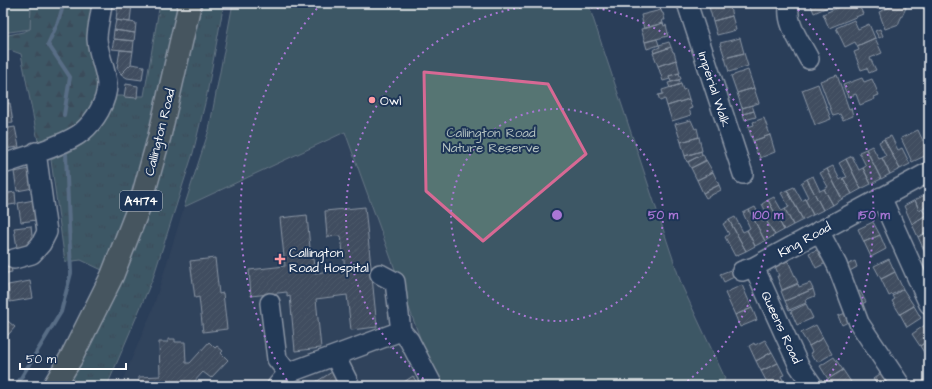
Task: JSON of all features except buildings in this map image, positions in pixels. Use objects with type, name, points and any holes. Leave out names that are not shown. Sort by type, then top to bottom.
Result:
[{"type":"main road","name":"Callington Road","points":[[54,386],[71,358],[112,276],[142,199],[159,138],[190,3]]},
{"type":"street","points":[[3,164],[69,140],[82,132],[102,107],[107,91],[104,65],[97,40],[102,3]]},
{"type":"street","name":"Imperial Walk","points":[[687,3],[743,174]]},
{"type":"street","points":[[790,3],[791,25],[809,59]]},
{"type":"street","points":[[14,259],[32,254],[47,232],[36,152]]},
{"type":"street","name":"King Road","points":[[748,269],[929,172]]},
{"type":"street","points":[[881,197],[929,304]]},
{"type":"street","points":[[819,231],[837,265],[859,323],[900,386]]},
{"type":"street","name":"Queens Road","points":[[748,269],[799,366],[813,386]]},
{"type":"street","points":[[380,274],[395,282],[401,331],[409,340],[433,386]]},
{"type":"street","points":[[269,303],[277,359],[289,379],[335,356],[401,331]]},
{"type":"street","points":[[335,356],[350,386]]},
{"type":"highlighted area","points":[[424,72],[548,84],[586,154],[483,241],[426,191]]},
{"type":"shaded area","name":"Callington Road Hospital","points":[[345,133],[428,360],[444,386],[120,386],[152,311],[184,207]]},
{"type":"green space","points":[[3,3],[31,3],[30,29],[3,33]]},
{"type":"green space","points":[[31,3],[95,3],[100,75],[98,99],[84,120],[60,135],[38,141],[21,54],[10,50],[3,51],[3,36],[30,29]]},
{"type":"green space","points":[[160,3],[181,3],[133,201],[102,270],[81,260],[65,262],[51,160],[74,150],[91,138],[106,119],[115,96],[144,96]]},
{"type":"green space","points":[[199,3],[224,3],[206,99],[193,153],[153,278],[107,386],[64,386],[78,363]]},
{"type":"green space","name":"Callington Road Nature Reserve","points":[[233,3],[588,3],[682,286],[725,378],[721,386],[444,386],[428,360],[345,132],[184,207],[209,130]]},
{"type":"waterway","points":[[64,3],[58,22],[48,44],[70,77],[64,115]]},
{"type":"waterway","points":[[16,386],[61,312],[71,273],[66,154]]},
{"type":"place","name":"Owl","points":[[372,100]]},
{"type":"place","name":"Callington Road Hospital","points":[[280,259]]}]
